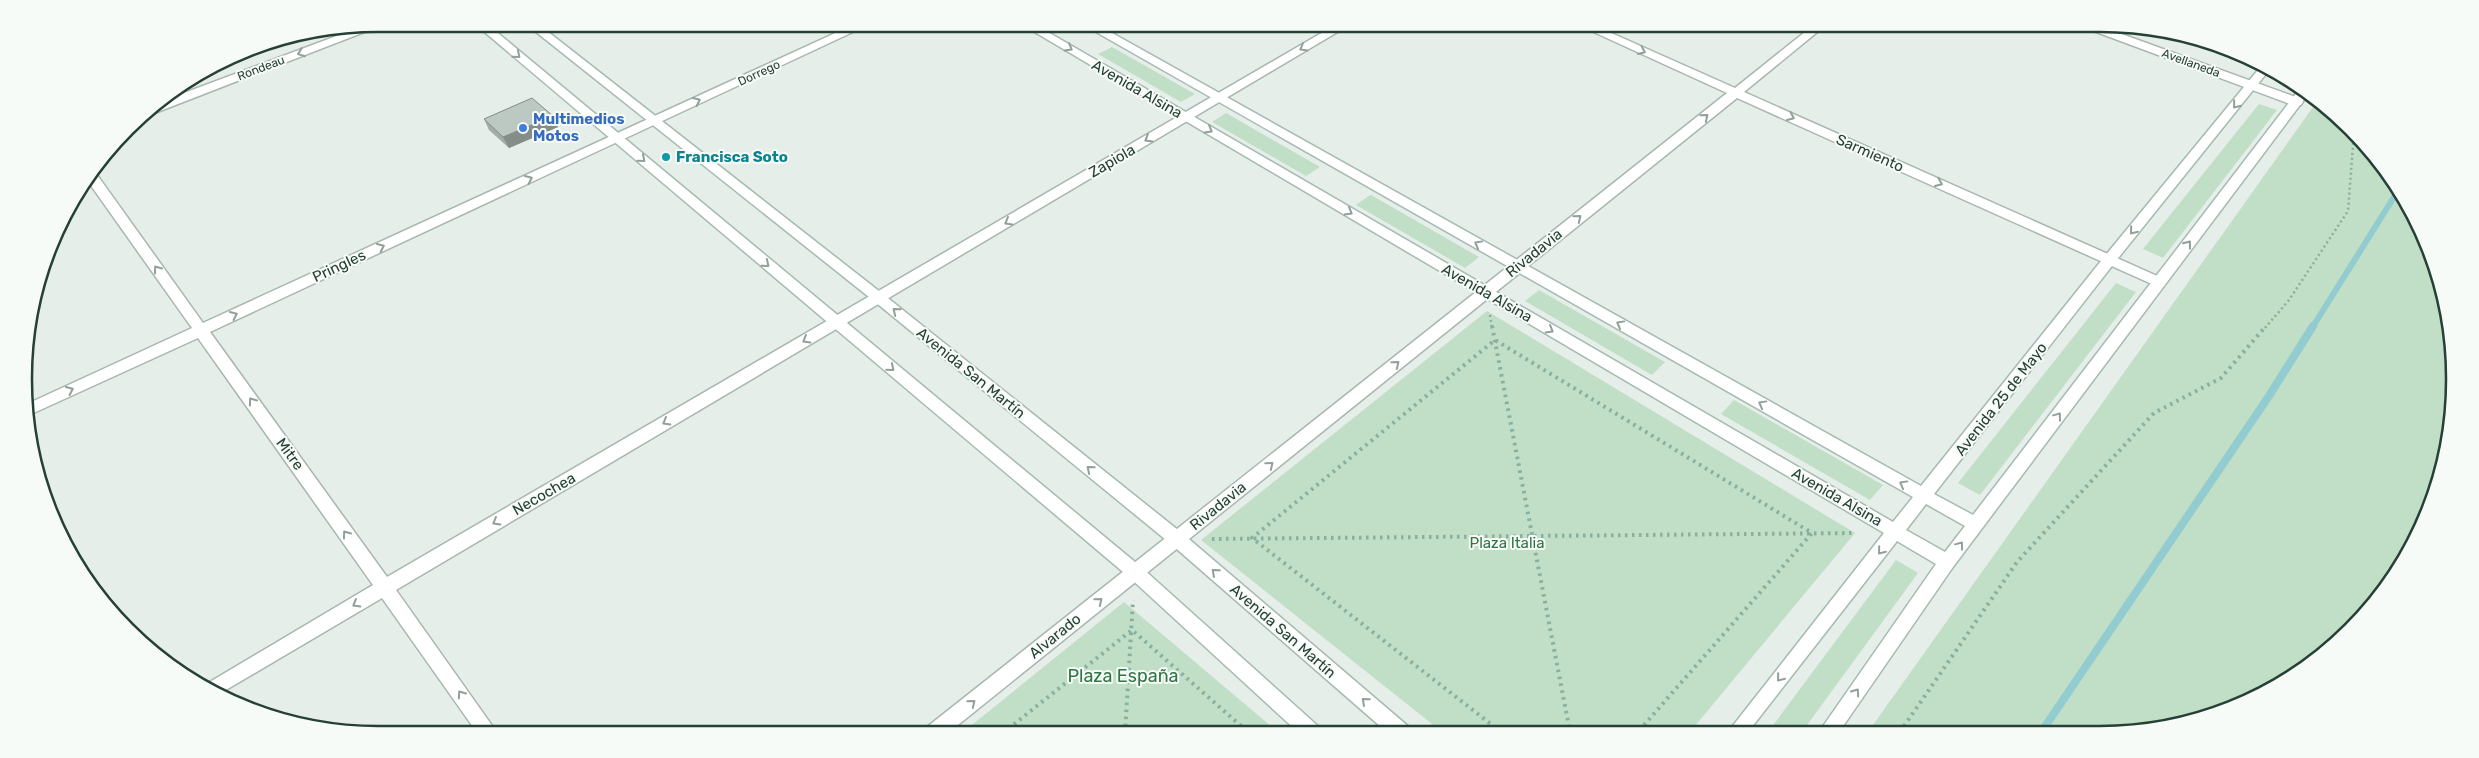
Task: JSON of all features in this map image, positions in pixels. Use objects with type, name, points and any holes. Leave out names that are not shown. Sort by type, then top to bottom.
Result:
[{"type":"street","points":[[490,32],[1135,572],[1304,726]]},
{"type":"street","name":"Avenida San Martín","points":[[541,32],[878,298],[1177,539],[1395,726]]},
{"type":"street","name":"Dorrego","points":[[653,121],[847,32]]},
{"type":"street","name":"Avenida Alsina","points":[[1040,32],[1948,562]]},
{"type":"street","points":[[1102,32],[1976,525]]},
{"type":"street","name":"Zapiola","points":[[878,298],[1331,32]]},
{"type":"street","name":"Sarmiento","points":[[1600,32],[2159,282]]},
{"type":"street","name":"Rivadavia","points":[[1177,539],[1812,32]]},
{"type":"street","name":"Avellaneda","points":[[2107,32],[2252,85],[2299,96]]},
{"type":"street","name":"Rondeau","points":[[168,104],[355,33]]},
{"type":"street","name":"Avenida 25 de Mayo","points":[[1742,726],[2110,260],[2262,73]]},
{"type":"street","points":[[1832,726],[1948,562],[2301,97]]},
{"type":"street","name":"Pringles","points":[[34,408],[653,121]]},
{"type":"street","name":"Mitre","points":[[94,181],[483,726]]},
{"type":"street","name":"Necochea","points":[[218,685],[878,298]]},
{"type":"street","name":"Alvarado","points":[[943,726],[1177,539]]},
{"type":"path","points":[[1904,726],[2017,562],[2154,413],[2220,378],[2289,300],[2348,211],[2353,143]]},
{"type":"path","points":[[1486,292],[1569,726]]},
{"type":"path","points":[[1495,340],[1812,533]]},
{"type":"path","points":[[1252,538],[1495,340]]},
{"type":"path","points":[[1177,539],[1859,532]]},
{"type":"path","points":[[1643,726],[1812,533]]},
{"type":"path","points":[[1252,538],[1493,726]]},
{"type":"path","points":[[1126,726],[1135,572]]},
{"type":"path","points":[[1132,630],[1240,726]]},
{"type":"path","points":[[1012,726],[1132,630]]},
{"type":"green space","points":[[1112,47],[1195,94],[1181,102],[1098,54]]},
{"type":"green space","points":[[2259,104],[2277,110],[2163,258],[2143,249]]},
{"type":"green space","points":[[2314,106],[2361,151],[2388,186],[2400,206],[2411,226],[2428,268],[2435,289],[2444,334],[2446,402],[2444,424],[2435,469],[2411,532],[2388,572],[2345,624],[2293,667],[2253,690],[2190,714],[2145,723],[2100,726],[1872,726]]},
{"type":"green space","points":[[1226,113],[1320,167],[1306,176],[1212,122]]},
{"type":"green space","points":[[1370,195],[1479,257],[1465,268],[1356,205]]},
{"type":"green space","points":[[2116,283],[2136,292],[1980,495],[1958,483]]},
{"type":"green space","points":[[1539,290],[1665,362],[1652,375],[1525,301]]},
{"type":"green space","name":"Plaza Italia","points":[[1487,311],[1855,533],[1695,726],[1434,726],[1201,540]]},
{"type":"green space","points":[[1734,400],[1883,485],[1870,500],[1721,414]]},
{"type":"green space","points":[[1896,560],[1918,573],[1806,726],[1772,726]]},
{"type":"green space","name":"Plaza España","points":[[1124,602],[1271,726],[971,726]]},
{"type":"building","points":[[532,98],[553,116],[503,137],[484,119]]},
{"type":"waterway","points":[[2312,328],[2394,197]]},
{"type":"waterway","points":[[2045,726],[2269,396],[2313,326]]},
{"type":"place","name":"Multimedios Motos","points":[[523,128]]},
{"type":"place","name":"Francisca Soto","points":[[666,157]]}]
